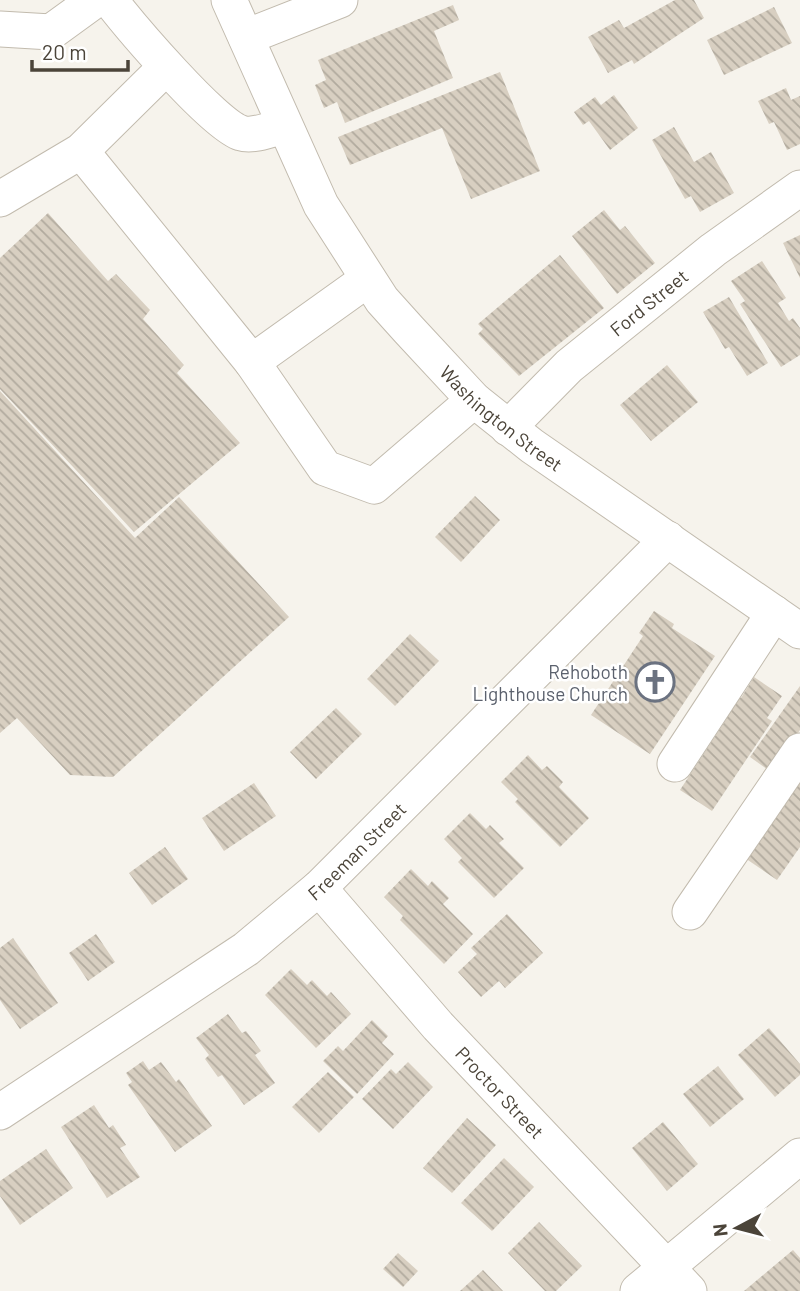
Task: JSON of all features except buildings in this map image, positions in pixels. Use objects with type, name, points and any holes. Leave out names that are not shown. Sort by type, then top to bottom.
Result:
[{"type":"street","points":[[0,29],[51,32],[95,0]]},
{"type":"street","points":[[110,0],[166,67],[240,133],[283,126]]},
{"type":"street","name":"Washington Street","points":[[229,0],[283,126],[321,205],[382,300],[474,400],[508,428],[787,622]]},
{"type":"street","points":[[246,37],[340,0]]},
{"type":"street","points":[[0,199],[81,151],[166,67]]},
{"type":"street","points":[[81,151],[251,362],[325,468],[374,486],[474,400]]},
{"type":"street","name":"Ford Street","points":[[508,428],[569,366],[713,250],[800,188]]},
{"type":"street","points":[[251,362],[368,279]]},
{"type":"street","name":"Freeman Street","points":[[0,1112],[246,949],[319,888],[668,539]]},
{"type":"street","points":[[675,764],[787,622]]},
{"type":"street","points":[[690,912],[800,751]]},
{"type":"street","name":"Proctor Street","points":[[319,888],[438,1026],[678,1278]]},
{"type":"street","points":[[638,1291],[678,1278],[800,1156]]},
{"type":"place","name":"Rehoboth Lighthouse Church","points":[[655,682]]}]
